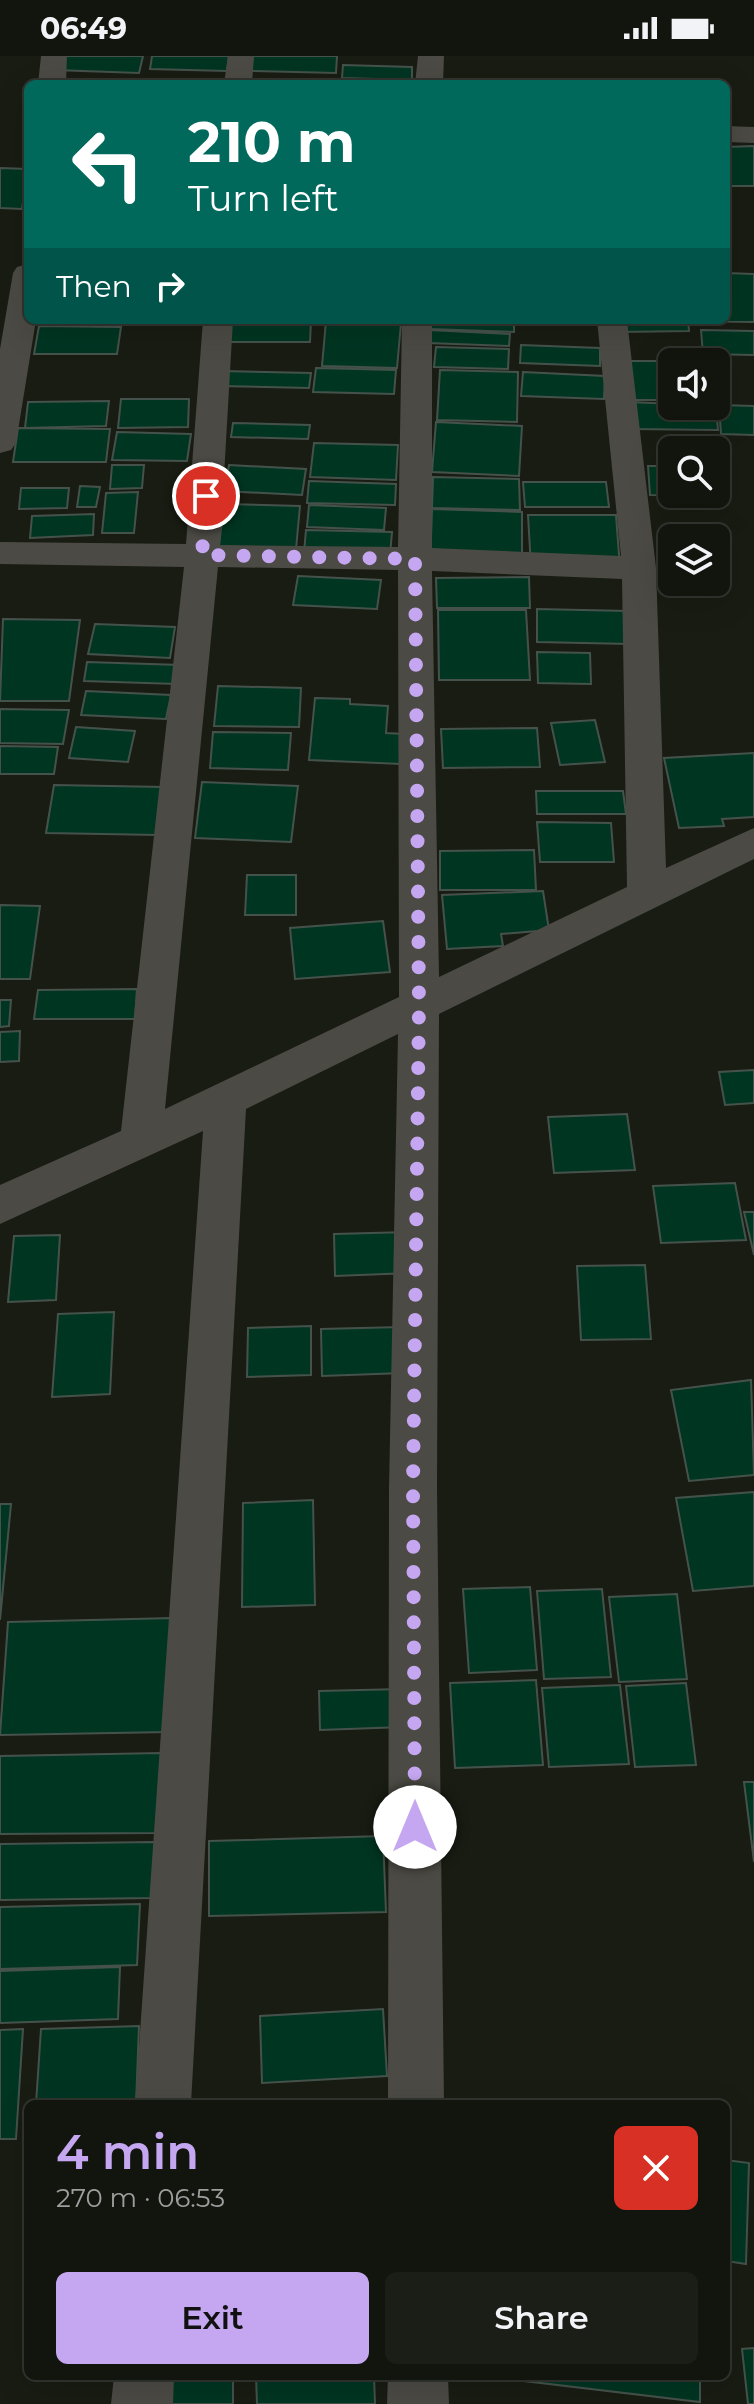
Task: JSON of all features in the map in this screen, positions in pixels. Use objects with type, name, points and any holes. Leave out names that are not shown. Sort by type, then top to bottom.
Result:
[{"type":"street","points":[[52,80],[54,56]]},
{"type":"street","points":[[238,80],[241,56]]},
{"type":"street","points":[[429,80],[431,56]]},
{"type":"street","points":[[730,134],[754,135]]},
{"type":"street","points":[[0,443],[24,297]]},
{"type":"street","points":[[141,1141],[202,555],[218,324]]},
{"type":"street","points":[[416,2100],[413,1488],[419,1005],[415,559],[417,324]]},
{"type":"street","points":[[612,324],[639,568],[647,895]]},
{"type":"street","points":[[0,553],[415,559],[639,568]]},
{"type":"street","points":[[0,1205],[141,1141],[754,842]]},
{"type":"street","points":[[163,2100],[197,1602],[226,1099]]},
{"type":"street","points":[[142,2404],[144,2380]]},
{"type":"street","points":[[418,2380],[418,2404]]},
{"type":"building","points":[[59,56],[143,56],[139,73],[55,70]]},
{"type":"building","points":[[152,56],[229,56],[227,71],[150,69]]},
{"type":"building","points":[[253,56],[337,56],[336,73],[251,71]]},
{"type":"building","points":[[343,65],[412,67],[412,80],[342,78]]},
{"type":"building","points":[[754,146],[754,186],[730,186],[730,147]]},
{"type":"building","points":[[0,168],[24,169],[22,209],[0,208]]},
{"type":"building","points":[[730,273],[754,274],[754,322],[730,322]]},
{"type":"building","points":[[231,324],[311,324],[310,342],[229,342]]},
{"type":"building","points":[[326,324],[401,324],[397,368],[322,366]]},
{"type":"building","points":[[430,324],[514,324],[514,332],[430,329]]},
{"type":"building","points":[[616,324],[688,324],[689,331],[617,332]]},
{"type":"building","points":[[39,326],[121,327],[117,354],[34,354]]},
{"type":"building","points":[[429,330],[510,334],[509,346],[428,343]]},
{"type":"building","points":[[701,330],[754,331],[754,355],[730,355],[730,348],[702,348]]},
{"type":"building","points":[[521,345],[600,348],[600,366],[520,363]]},
{"type":"building","points":[[436,347],[509,349],[508,369],[434,367]]},
{"type":"building","points":[[622,361],[658,361],[658,400],[626,400]]},
{"type":"building","points":[[316,368],[396,370],[394,394],[313,392]]},
{"type":"building","points":[[440,370],[518,372],[517,422],[437,420]]},
{"type":"building","points":[[221,371],[311,373],[309,388],[219,386]]},
{"type":"building","points":[[523,372],[605,376],[604,399],[521,396]]},
{"type":"building","points":[[121,399],[189,399],[188,427],[118,428]]},
{"type":"building","points":[[109,401],[106,426],[25,428],[28,402]]},
{"type":"building","points":[[630,402],[658,403],[658,420],[717,420],[718,430],[632,429]]},
{"type":"building","points":[[730,405],[754,406],[754,435],[721,434],[720,420],[730,420]]},
{"type":"building","points":[[436,422],[522,426],[519,476],[432,472]]},
{"type":"building","points":[[233,423],[310,425],[308,439],[231,437]]},
{"type":"building","points":[[18,428],[110,429],[106,462],[13,462]]},
{"type":"building","points":[[117,432],[191,434],[187,461],[112,460]]},
{"type":"building","points":[[314,443],[398,445],[396,480],[310,477]]},
{"type":"building","points":[[112,465],[144,465],[142,488],[110,489]]},
{"type":"building","points":[[229,465],[306,469],[302,495],[224,491]]},
{"type":"building","points":[[648,466],[658,466],[658,495],[650,495]]},
{"type":"building","points":[[433,477],[519,479],[520,510],[432,508]]},
{"type":"building","points":[[309,481],[396,484],[395,505],[307,503]]},
{"type":"building","points":[[523,482],[606,482],[609,507],[525,507]]},
{"type":"building","points":[[80,486],[100,487],[96,507],[77,507]]},
{"type":"building","points":[[21,488],[69,488],[67,508],[19,509]]},
{"type":"building","points":[[138,492],[134,533],[102,533],[106,493]]},
{"type":"building","points":[[224,504],[300,506],[296,549],[219,546]]},
{"type":"building","points":[[309,505],[386,508],[384,530],[307,527]]},
{"type":"building","points":[[432,509],[522,512],[522,569],[430,566]]},
{"type":"building","points":[[94,514],[93,535],[30,538],[32,516]]},
{"type":"building","points":[[528,515],[616,515],[620,568],[531,567]]},
{"type":"building","points":[[306,530],[392,532],[390,555],[304,553]]},
{"type":"building","points":[[298,576],[381,580],[377,609],[293,605]]},
{"type":"building","points":[[529,577],[530,608],[437,608],[436,578]]},
{"type":"building","points":[[537,609],[628,611],[630,644],[537,642]]},
{"type":"building","points":[[438,610],[526,610],[530,680],[439,680]]},
{"type":"building","points":[[3,619],[80,620],[69,701],[0,701]]},
{"type":"building","points":[[95,624],[175,627],[170,658],[88,654]]},
{"type":"building","points":[[537,652],[590,653],[591,684],[538,683]]},
{"type":"building","points":[[87,662],[180,665],[177,684],[84,681]]},
{"type":"building","points":[[218,686],[301,688],[299,727],[214,726]]},
{"type":"building","points":[[86,691],[171,695],[166,719],[81,715]]},
{"type":"building","points":[[315,698],[350,699],[350,704],[388,706],[386,733],[404,734],[401,764],[309,760]]},
{"type":"building","points":[[0,709],[69,710],[63,744],[0,743]]},
{"type":"building","points":[[595,720],[605,762],[560,765],[551,723]]},
{"type":"building","points":[[76,727],[135,731],[128,762],[69,758]]},
{"type":"building","points":[[537,728],[540,767],[443,768],[441,729]]},
{"type":"building","points":[[213,732],[291,733],[288,770],[210,768]]},
{"type":"building","points":[[0,746],[58,747],[54,774],[0,774]]},
{"type":"building","points":[[754,753],[754,817],[722,819],[724,826],[679,828],[664,758]]},
{"type":"building","points":[[202,782],[298,786],[291,842],[195,838]]},
{"type":"building","points":[[54,785],[164,787],[158,835],[46,833]]},
{"type":"building","points":[[536,791],[623,791],[626,814],[537,814]]},
{"type":"building","points":[[537,822],[611,823],[614,862],[540,862]]},
{"type":"building","points":[[534,850],[536,890],[440,890],[440,851]]},
{"type":"building","points":[[247,875],[296,875],[296,915],[245,915]]},
{"type":"building","points":[[543,891],[549,930],[501,934],[503,946],[447,949],[442,895]]},
{"type":"building","points":[[0,905],[40,906],[30,979],[0,979]]},
{"type":"building","points":[[383,921],[390,972],[295,979],[290,928]]},
{"type":"building","points":[[137,989],[135,1019],[34,1019],[38,990]]},
{"type":"building","points":[[0,1000],[11,1000],[9,1026],[0,1027]]},
{"type":"building","points":[[20,1031],[19,1061],[0,1062],[0,1032]]},
{"type":"building","points":[[754,1070],[754,1103],[725,1105],[719,1072]]},
{"type":"building","points":[[627,1114],[635,1170],[554,1173],[548,1117]]},
{"type":"building","points":[[735,1183],[746,1240],[661,1243],[653,1186]]},
{"type":"building","points":[[744,1212],[754,1212],[754,1255]]},
{"type":"building","points":[[408,1232],[410,1273],[335,1276],[334,1234]]},
{"type":"building","points":[[60,1235],[56,1300],[8,1302],[14,1236]]},
{"type":"building","points":[[645,1265],[651,1339],[581,1340],[577,1266]]},
{"type":"building","points":[[114,1312],[110,1394],[52,1397],[58,1314]]},
{"type":"building","points":[[311,1326],[311,1375],[247,1377],[248,1328]]},
{"type":"building","points":[[401,1327],[403,1373],[322,1376],[321,1329]]},
{"type":"building","points":[[751,1380],[754,1475],[689,1481],[671,1390]]},
{"type":"building","points":[[754,1492],[754,1586],[693,1591],[676,1498]]},
{"type":"building","points":[[313,1500],[315,1605],[242,1607],[243,1503]]},
{"type":"building","points":[[0,1504],[11,1504],[0,1620]]},
{"type":"building","points":[[530,1587],[537,1670],[469,1673],[463,1589]]},
{"type":"building","points":[[602,1589],[611,1677],[544,1679],[537,1591]]},
{"type":"building","points":[[677,1594],[687,1679],[619,1682],[609,1597]]},
{"type":"building","points":[[173,1618],[169,1732],[0,1735],[8,1622]]},
{"type":"building","points":[[536,1680],[543,1765],[455,1768],[450,1683]]},
{"type":"building","points":[[686,1683],[696,1765],[635,1767],[626,1686]]},
{"type":"building","points":[[620,1685],[629,1764],[549,1767],[542,1688]]},
{"type":"building","points":[[402,1689],[403,1727],[320,1730],[319,1691]]},
{"type":"building","points":[[161,1753],[157,1833],[0,1834],[0,1756]]},
{"type":"building","points":[[744,1782],[754,1782],[754,1862]]},
{"type":"building","points":[[383,1836],[386,1912],[209,1916],[209,1841]]},
{"type":"building","points":[[155,1842],[153,1898],[0,1900],[0,1844]]},
{"type":"building","points":[[140,1904],[137,1965],[0,1969],[0,1907]]},
{"type":"building","points":[[120,1967],[118,2019],[0,2023],[0,1971]]},
{"type":"building","points":[[383,2009],[387,2076],[262,2083],[260,2016]]},
{"type":"building","points":[[139,2026],[136,2100],[36,2100],[41,2029]]},
{"type":"building","points":[[23,2029],[16,2139],[0,2139],[0,2030]]},
{"type":"building","points":[[730,2161],[749,2163],[746,2264],[730,2262]]},
{"type":"building","points":[[754,2348],[754,2404],[748,2404],[742,2349]]},
{"type":"building","points":[[152,2380],[233,2380],[233,2404],[151,2404]]},
{"type":"building","points":[[256,2380],[374,2380],[375,2404],[257,2404]]},
{"type":"building","points":[[516,2380],[700,2380],[700,2402]]},
{"type":"route","points":[[206,496],[202,555],[415,559],[419,1005],[413,1488],[415,1827]]}]
